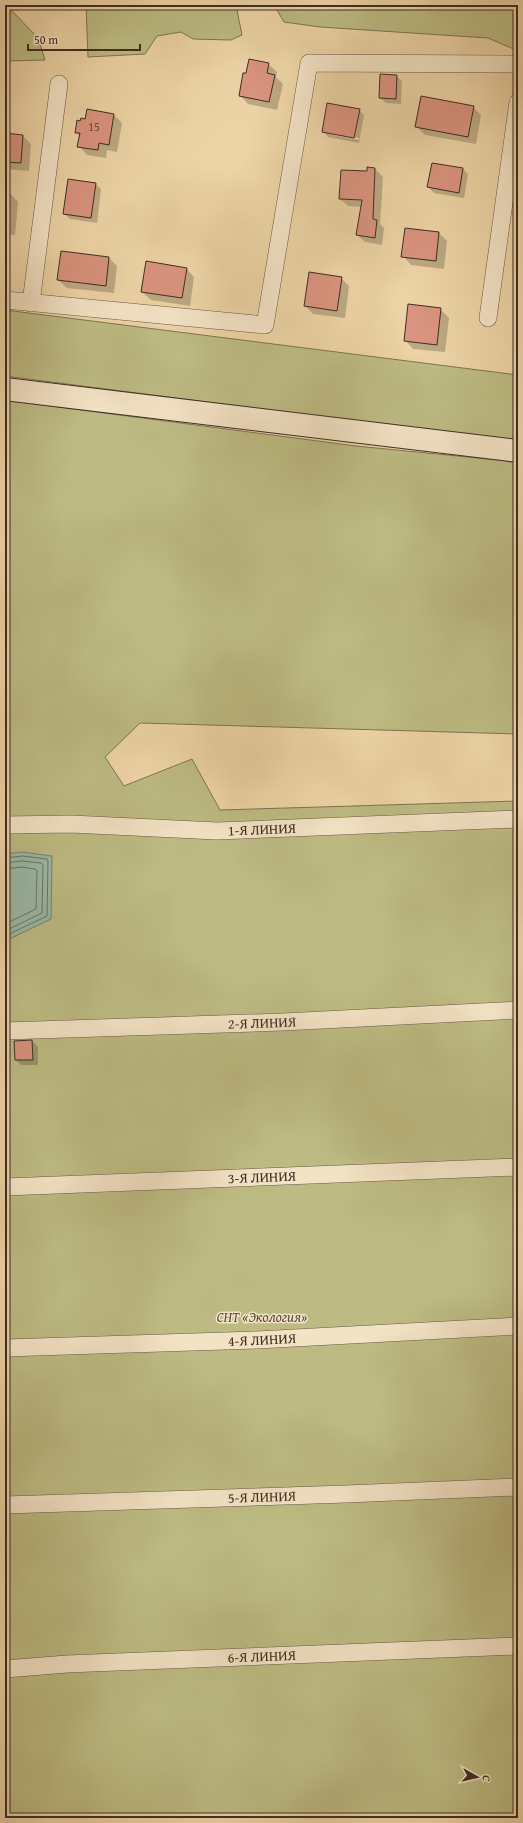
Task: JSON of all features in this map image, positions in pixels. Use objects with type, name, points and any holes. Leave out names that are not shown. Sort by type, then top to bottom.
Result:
[{"type":"main road","points":[[5,389],[518,451]]},
{"type":"street","points":[[5,300],[265,326],[309,63],[518,64]]},
{"type":"street","points":[[31,303],[59,84]]},
{"type":"street","points":[[488,318],[518,102]]},
{"type":"street","name":"1-Я ЛИНИЯ","points":[[5,825],[71,824],[216,831],[518,818]]},
{"type":"street","name":"2-Я ЛИНИЯ","points":[[5,1031],[283,1022],[518,1010]]},
{"type":"street","name":"3-Я ЛИНИЯ","points":[[5,1187],[518,1167]]},
{"type":"street","name":"4-Я ЛИНИЯ","points":[[5,1348],[257,1340],[518,1326]]},
{"type":"street","name":"5-Я ЛИНИЯ","points":[[5,1505],[518,1487]]},
{"type":"street","name":"6-Я ЛИНИЯ","points":[[5,1669],[67,1664],[518,1646]]},
{"type":"green space","points":[[5,5],[11,5],[12,11],[38,38],[45,60],[5,61]]},
{"type":"green space","points":[[86,5],[236,5],[242,35],[231,40],[193,39],[181,32],[157,36],[145,54],[88,57]]},
{"type":"green space","points":[[274,5],[518,5],[518,51],[488,38],[320,27],[284,22]]},
{"type":"green space","points":[[5,310],[518,375],[518,442],[5,376]]},
{"type":"green space","name":"СНТ «Экология»","points":[[5,400],[356,446],[518,462],[518,734],[140,723],[105,757],[124,786],[192,759],[220,810],[518,801],[518,1818],[5,1818]]},
{"type":"water","points":[[22,852],[52,856],[51,919],[5,941],[5,854]]},
{"type":"building","points":[[249,59],[269,63],[267,73],[275,75],[269,102],[239,96],[243,73],[246,73]]},
{"type":"building","points":[[380,74],[397,75],[396,99],[379,98]]},
{"type":"building","points":[[421,96],[474,106],[468,137],[415,127]]},
{"type":"building","points":[[327,103],[360,109],[354,138],[322,132]]},
{"type":"building","points":[[87,109],[114,114],[109,145],[99,143],[98,150],[77,147],[80,133],[75,133],[77,120],[80,121],[81,118],[85,119]]},
{"type":"building","points":[[5,133],[23,135],[21,163],[5,162]]},
{"type":"building","points":[[432,163],[463,168],[459,193],[427,187]]},
{"type":"building","points":[[367,167],[375,168],[373,219],[377,220],[375,238],[356,235],[362,200],[339,199],[341,170],[367,171]]},
{"type":"building","points":[[68,179],[96,183],[91,218],[63,214]]},
{"type":"building","points":[[405,228],[439,232],[436,261],[401,257]]},
{"type":"building","points":[[61,251],[109,257],[106,286],[57,280]]},
{"type":"building","points":[[146,261],[187,268],[182,298],[141,292]]},
{"type":"building","points":[[309,272],[342,277],[337,311],[304,306]]},
{"type":"building","points":[[408,304],[441,308],[437,345],[404,341]]},
{"type":"building","points":[[32,1040],[33,1060],[15,1060],[14,1041]]}]
